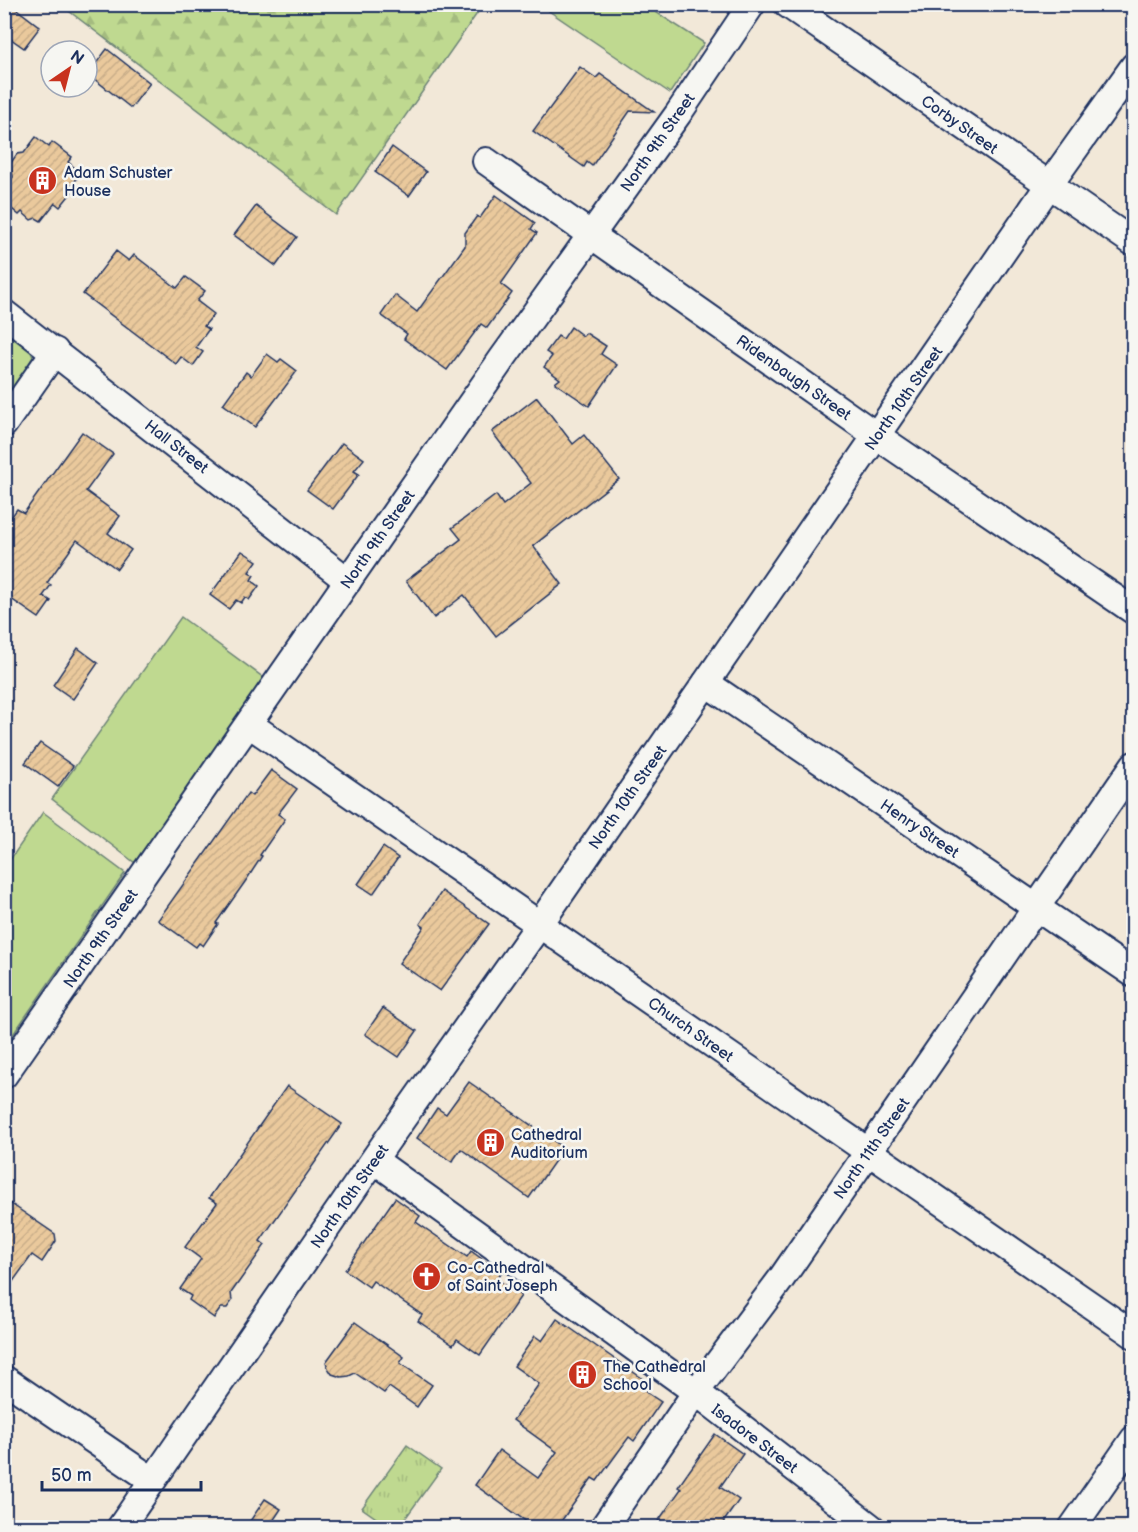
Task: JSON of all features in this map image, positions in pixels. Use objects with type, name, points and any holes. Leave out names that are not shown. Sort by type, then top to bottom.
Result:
[{"type":"street","name":"North 9th Street","points":[[4,1075],[495,369],[678,114],[752,4]]},
{"type":"street","name":"Corby Street","points":[[787,4],[1134,243]]},
{"type":"street","name":"North 10th Street","points":[[120,1527],[1049,185],[1134,66]]},
{"type":"street","name":"Ridenbaugh Street","points":[[486,162],[877,436],[1134,611]]},
{"type":"street","name":"Hall Street","points":[[4,313],[348,580]]},
{"type":"street","points":[[4,424],[54,351]]},
{"type":"street","name":"Henry Street","points":[[706,683],[1134,974]]},
{"type":"street","name":"Church Street","points":[[249,724],[1134,1335]]},
{"type":"street","name":"North 11th Street","points":[[603,1527],[696,1392],[781,1279],[1134,765]]},
{"type":"street","name":"Isadore Street","points":[[374,1160],[696,1392],[872,1527]]},
{"type":"street","points":[[4,1379],[152,1480]]},
{"type":"street","points":[[1072,1527],[1134,1439]]},
{"type":"green space","points":[[61,5],[483,5],[336,215]]},
{"type":"green space","points":[[553,5],[645,5],[704,43],[670,93],[549,11]]},
{"type":"green space","points":[[5,329],[30,349],[33,357],[5,401]]},
{"type":"green space","points":[[181,617],[264,678],[135,863],[52,799]]},
{"type":"green space","points":[[43,812],[125,873],[5,1046],[5,867]]},
{"type":"green space","points":[[407,1445],[441,1469],[399,1527],[389,1527],[362,1508]]},
{"type":"building","points":[[4,4],[10,4],[40,27],[24,48],[4,34]]},
{"type":"building","points":[[107,49],[150,83],[131,108],[99,83],[99,60]]},
{"type":"building","points":[[580,67],[596,78],[600,74],[654,112],[630,111],[592,166],[587,162],[584,167],[533,131]]},
{"type":"building","name":"Adam Schuster House","points":[[36,137],[49,147],[52,142],[72,157],[68,162],[81,173],[69,189],[72,192],[60,207],[55,203],[41,221],[36,218],[31,220],[22,212],[19,215],[6,204],[4,197],[4,187],[13,177],[10,164],[17,154],[24,153]]},
{"type":"building","points":[[392,147],[426,172],[409,196],[375,172]]},
{"type":"building","points":[[496,195],[535,223],[531,229],[537,233],[501,284],[512,293],[487,328],[481,324],[447,370],[404,339],[407,334],[381,315],[395,295],[417,312],[465,246],[465,233],[477,216],[480,218]]},
{"type":"building","points":[[256,206],[297,237],[276,266],[234,235]]},
{"type":"building","points":[[116,251],[129,261],[134,255],[177,288],[186,277],[205,291],[197,301],[214,314],[204,326],[209,329],[196,347],[203,352],[193,366],[181,357],[176,364],[83,294]]},
{"type":"building","points":[[571,327],[583,336],[586,333],[606,346],[601,354],[617,365],[589,406],[555,383],[560,379],[544,367],[552,356],[546,352],[558,336],[563,339]]},
{"type":"building","points":[[267,354],[278,362],[281,359],[297,371],[255,427],[223,404],[246,372],[251,376]]},
{"type":"building","points":[[537,397],[573,444],[584,435],[619,479],[533,546],[562,584],[496,636],[464,595],[434,618],[406,581],[461,539],[452,528],[496,495],[503,505],[531,483],[492,432]]},
{"type":"building","points":[[82,432],[113,454],[86,491],[120,516],[108,533],[131,550],[117,569],[77,540],[47,583],[51,585],[43,596],[51,601],[39,618],[4,594],[4,527],[17,509],[24,513]]},
{"type":"building","points":[[342,443],[364,459],[354,471],[359,474],[333,509],[307,490]]},
{"type":"building","points":[[242,551],[257,561],[249,572],[254,575],[251,580],[259,586],[249,600],[245,597],[241,603],[236,600],[229,609],[210,595]]},
{"type":"building","points":[[78,648],[98,663],[73,699],[53,685]]},
{"type":"building","points":[[40,743],[73,766],[58,787],[25,763]]},
{"type":"building","points":[[271,770],[297,789],[278,814],[285,819],[203,946],[199,943],[196,947],[158,920],[248,793],[252,796]]},
{"type":"building","points":[[383,847],[398,858],[373,894],[358,884]]},
{"type":"building","points":[[442,891],[489,924],[440,991],[399,963],[424,927],[420,924]]},
{"type":"building","points":[[383,1008],[417,1031],[399,1057],[365,1034]]},
{"type":"building","name":"Cathedral Auditorium","points":[[469,1082],[564,1148],[529,1198],[461,1149],[452,1162],[417,1138],[437,1108],[446,1114]]},
{"type":"building","points":[[287,1086],[342,1124],[260,1241],[265,1245],[231,1293],[232,1301],[227,1308],[221,1308],[214,1318],[189,1300],[191,1296],[180,1289],[201,1259],[185,1247],[217,1203],[209,1198]]},
{"type":"building","name":"Co-Cathedral of Saint Joseph","points":[[395,1198],[420,1216],[416,1222],[467,1257],[471,1251],[501,1273],[497,1279],[521,1296],[480,1355],[457,1339],[453,1345],[418,1321],[422,1315],[373,1281],[369,1287],[345,1270]]},
{"type":"building","points":[[4,1199],[55,1234],[56,1241],[42,1262],[32,1255],[4,1294]]},
{"type":"building","points":[[557,1319],[649,1383],[646,1392],[661,1402],[634,1441],[629,1437],[597,1481],[592,1478],[557,1527],[534,1527],[475,1485],[499,1450],[538,1478],[557,1452],[513,1420],[539,1384],[514,1366],[535,1336],[542,1341]]},
{"type":"building","points":[[355,1322],[404,1357],[400,1363],[432,1385],[417,1407],[389,1387],[384,1393],[355,1373],[341,1377],[332,1374],[326,1362]]},
{"type":"building","points":[[715,1434],[743,1454],[720,1487],[739,1500],[720,1527],[654,1527],[681,1489],[678,1487]]},
{"type":"building","points":[[265,1499],[281,1509],[269,1527],[246,1527]]},
{"type":"place","name":"Adam Schuster House","points":[[43,181]]},
{"type":"place","name":"Cathedral Auditorium","points":[[490,1143]]},
{"type":"place","name":"Co-Cathedral of Saint Joseph","points":[[426,1276]]},
{"type":"place","name":"The Cathedral School","points":[[582,1375]]}]
